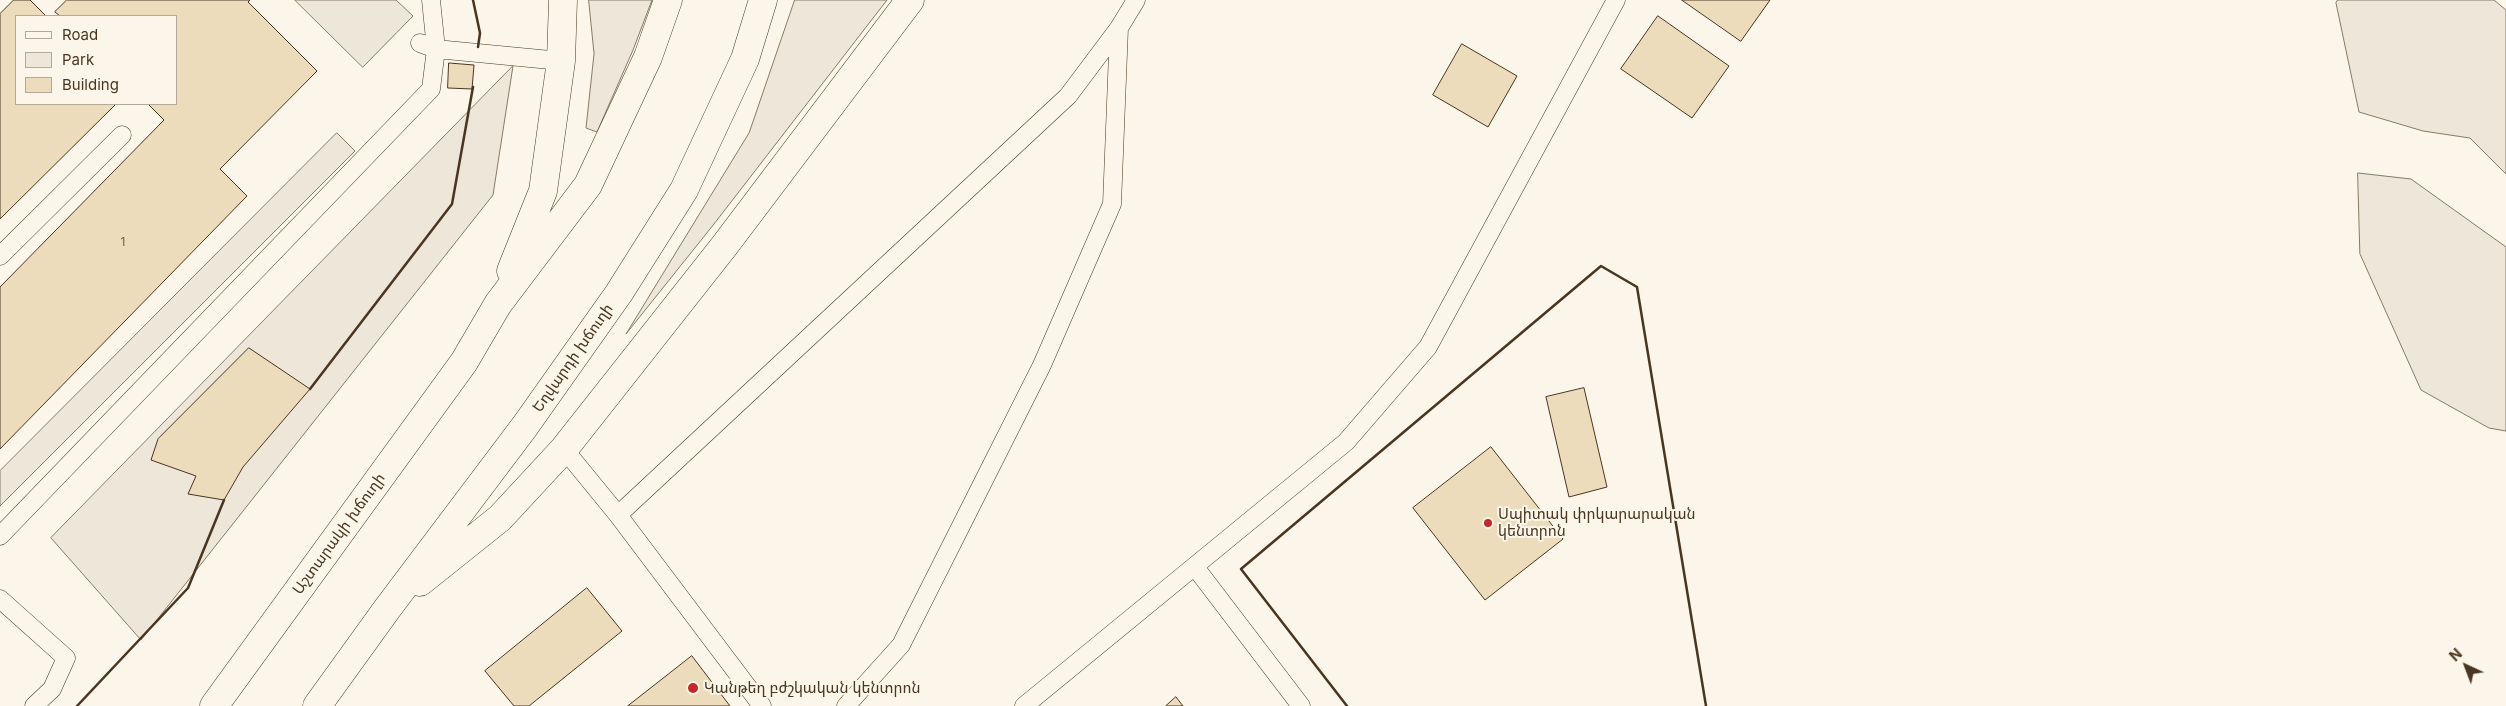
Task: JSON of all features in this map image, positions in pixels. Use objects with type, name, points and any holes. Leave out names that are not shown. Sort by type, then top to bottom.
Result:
[{"type":"main road","points":[[498,304],[543,191],[561,61],[562,0]]},
{"type":"main road","points":[[498,304],[588,185],[648,57],[668,0]]},
{"type":"main road","name":"Եղվարդի խճուղի","points":[[325,696],[387,609],[536,410],[619,293],[684,190],[745,59],[763,0]]},
{"type":"main road","points":[[387,609],[500,518],[564,449],[725,245],[910,0]]},
{"type":"main road","name":"Աշտարակի խճուղի","points":[[214,706],[464,362],[498,304]]},
{"type":"lane","points":[[0,536],[432,88],[436,49],[431,0]]},
{"type":"lane","points":[[618,515],[1068,96],[1119,28],[1136,0]]},
{"type":"lane","points":[[1024,706],[1346,442],[1428,347],[1616,0]]},
{"type":"lane","points":[[846,706],[901,645],[1042,365],[1112,204],[1119,28]]},
{"type":"lane","points":[[420,42],[436,49],[561,61]]},
{"type":"lane","points":[[0,256],[122,135]]},
{"type":"lane","points":[[564,449],[618,515],[762,706]]},
{"type":"lane","points":[[1195,567],[1301,706]]},
{"type":"lane","points":[[0,599],[66,658],[52,689],[34,706]]},
{"type":"green space","points":[[589,0],[652,0],[633,50],[597,132],[586,128],[594,54]]},
{"type":"green space","points":[[795,0],[887,0],[714,224],[626,334],[749,133]]},
{"type":"green space","points":[[2338,0],[2494,0],[2506,10],[2506,174],[2470,138],[2423,131],[2359,112],[2336,3]]},
{"type":"green space","points":[[513,66],[493,195],[141,640],[51,538]]},
{"type":"green space","points":[[337,133],[355,151],[0,506],[0,471]]},
{"type":"green space","points":[[2358,173],[2411,179],[2506,247],[2506,431],[2489,428],[2421,390],[2360,254]]},
{"type":"shaded area","points":[[295,0],[396,0],[413,16],[363,67]]},
{"type":"building","points":[[14,0],[30,0],[45,15],[15,15],[15,105],[115,105],[0,219],[0,14]]},
{"type":"building","points":[[67,0],[250,0],[248,2],[317,71],[220,169],[247,196],[0,449],[0,287],[164,120],[149,105],[178,105],[178,15],[59,15],[55,12]]},
{"type":"building","points":[[1682,0],[1770,0],[1741,41]]},
{"type":"building","points":[[1658,16],[1729,66],[1692,118],[1621,69]]},
{"type":"building","points":[[1462,44],[1517,76],[1488,127],[1433,95]]},
{"type":"building","points":[[449,63],[474,65],[472,89],[448,88]]},
{"type":"building","points":[[249,348],[310,389],[243,467],[224,500],[188,494],[196,476],[151,460],[158,439]]},
{"type":"building","points":[[1584,388],[1607,487],[1569,497],[1546,397]]},
{"type":"building","name":"Սպիտակ փրկարարական կենտրոն","points":[[1491,447],[1563,539],[1485,600],[1413,508]]},
{"type":"building","points":[[587,588],[622,631],[529,706],[514,706],[485,671]]},
{"type":"building","points":[[692,656],[730,706],[628,706]]},
{"type":"building","points":[[1176,697],[1183,706],[1166,706]]},
{"type":"wall","points":[[473,0],[480,33],[478,47]]},
{"type":"wall","points":[[310,389],[452,204],[473,87]]},
{"type":"wall","points":[[1347,706],[1241,569],[1601,266],[1637,287],[1706,706]]},
{"type":"wall","points":[[77,706],[188,588],[224,500]]},
{"type":"place","name":"Սպիտակ փրկարարական կենտրոն","points":[[1488,523]]},
{"type":"place","name":"Կանթեղ բժշկական կենտրոն","points":[[693,688]]}]
